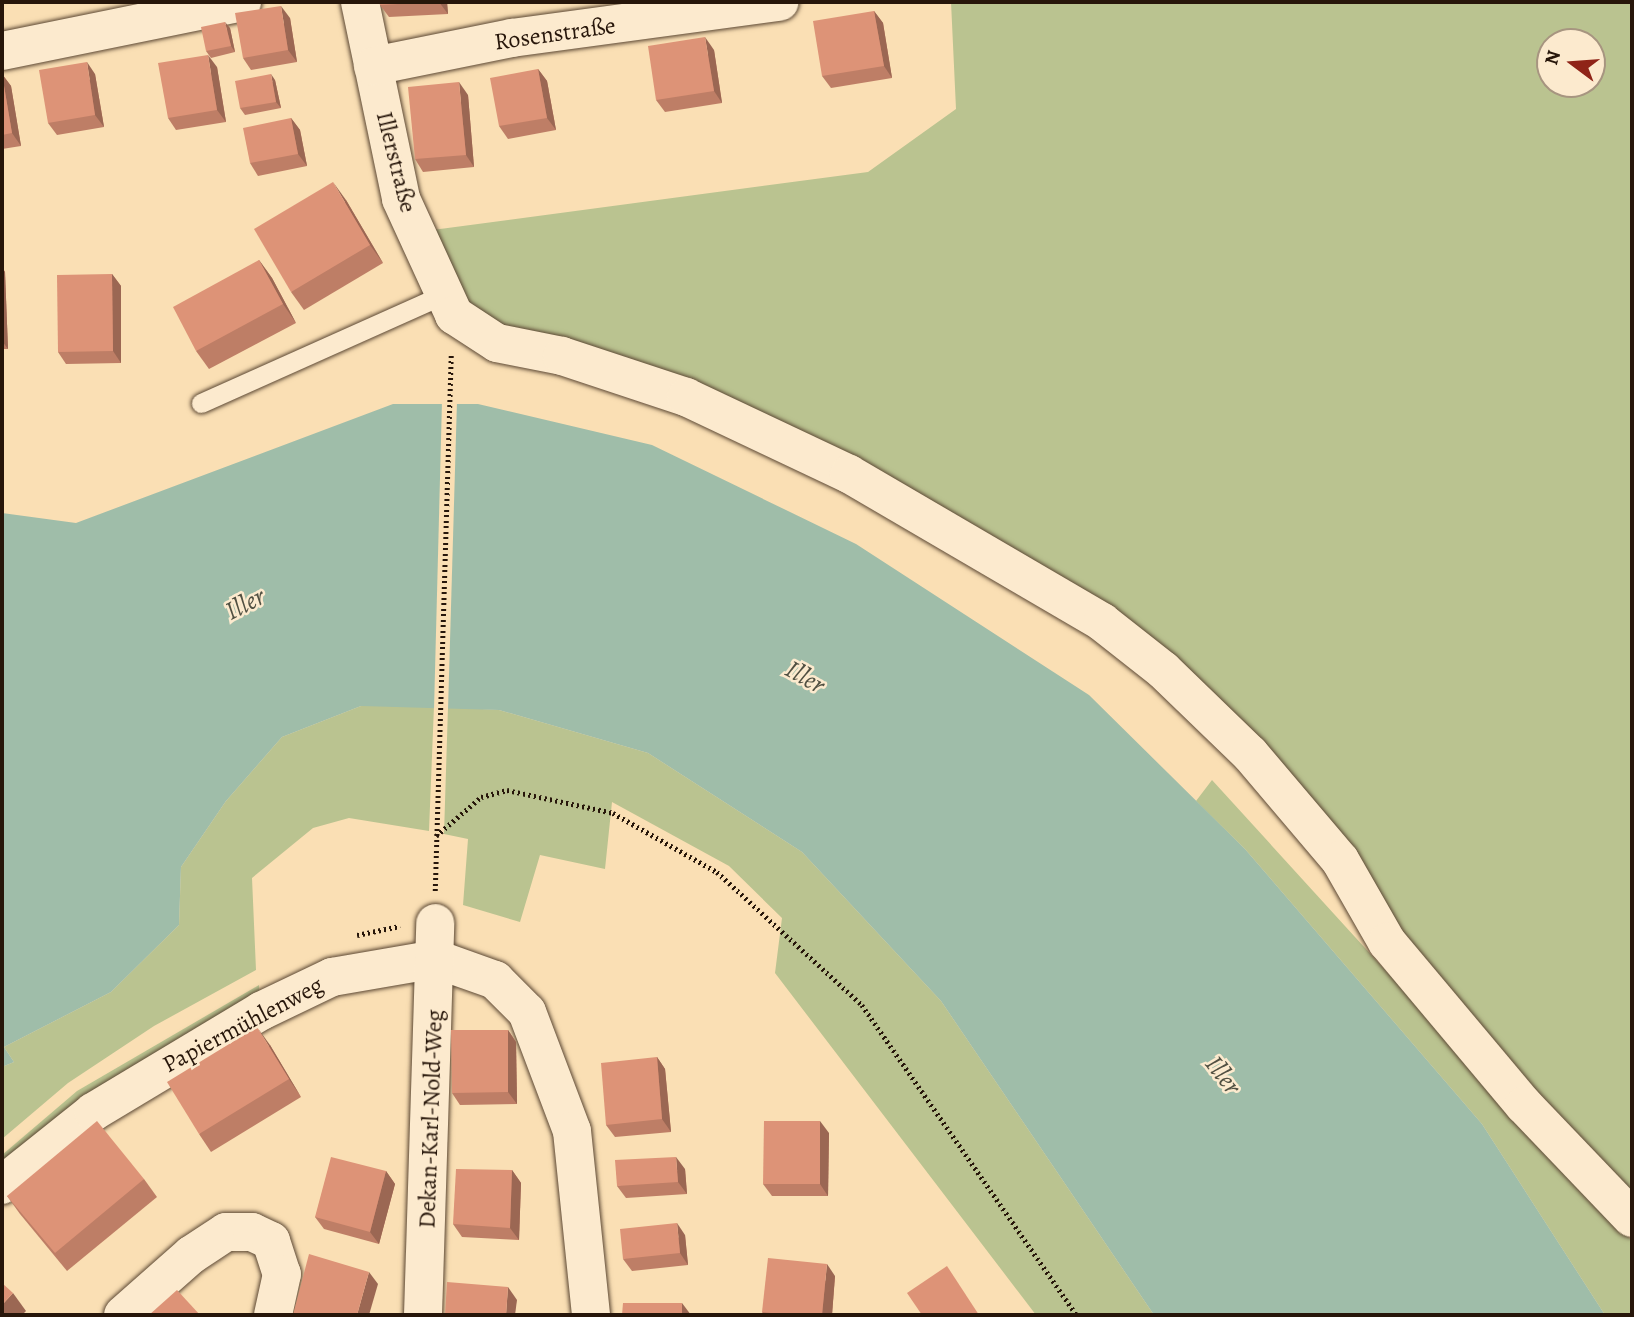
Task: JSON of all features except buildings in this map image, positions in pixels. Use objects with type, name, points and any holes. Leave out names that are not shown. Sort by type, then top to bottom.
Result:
[{"type":"street","points":[[2,51],[242,2]]},
{"type":"street","name":"Illerstraße","points":[[360,2],[401,199],[448,304]]},
{"type":"street","name":"Rosenstraße","points":[[373,66],[512,38],[780,2]]},
{"type":"street","points":[[448,304],[497,343],[562,356],[686,397],[849,474],[1102,622],[1163,670],[1250,754],[1340,860],[1388,942],[1524,1105],[1632,1218]]},
{"type":"street","name":"Papiermühlenweg","points":[[2,1185],[93,1112],[261,1012],[332,977],[436,941],[495,980],[527,1012],[572,1132],[591,1315]]},
{"type":"street","name":"Dekan-Karl-Nold-Weg","points":[[423,1315],[436,941]]},
{"type":"street","points":[[123,1315],[208,1243],[226,1232],[252,1231],[271,1241],[282,1274],[273,1315]]},
{"type":"lane","points":[[201,403],[448,304]]},
{"type":"path","points":[[436,941],[435,837],[439,786],[451,370]]},
{"type":"path","points":[[435,837],[481,797],[508,790],[613,813],[717,872],[862,1005],[1077,1315]]},
{"type":"green space","points":[[951,2],[1632,2],[1632,1205],[1395,939],[1346,855],[1047,578],[512,336],[467,306],[425,231],[868,172],[956,109]]},
{"type":"green space","points":[[361,706],[434,706],[429,831],[349,818],[313,828],[252,878],[256,970],[154,1026],[68,1083],[2,1139],[2,1067],[14,1062],[4,1047],[111,992],[179,925],[181,867],[226,801],[282,737]]},
{"type":"green space","points":[[448,707],[499,710],[648,753],[802,852],[941,1001],[1154,1315],[1036,1315],[775,973],[782,918],[729,866],[612,802],[605,869],[540,855],[520,922],[463,905],[468,839],[444,834]]},
{"type":"green space","points":[[1212,780],[1632,1241],[1632,1315],[1605,1315],[1482,1124],[1245,849],[1196,801]]},
{"type":"green space","points":[[259,985],[260,1001],[2,1177],[2,1155],[77,1091]]},
{"type":"water","name":"Iller","points":[[393,404],[478,404],[652,445],[856,544],[1089,695],[1245,849],[1482,1124],[1605,1315],[1154,1315],[941,1001],[802,852],[648,753],[499,710],[361,706],[282,737],[226,801],[181,867],[179,925],[111,992],[4,1047],[14,1062],[2,1067],[2,513],[76,523]]},
{"type":"pier","points":[[442,401],[457,401],[448,710],[434,710]]}]
